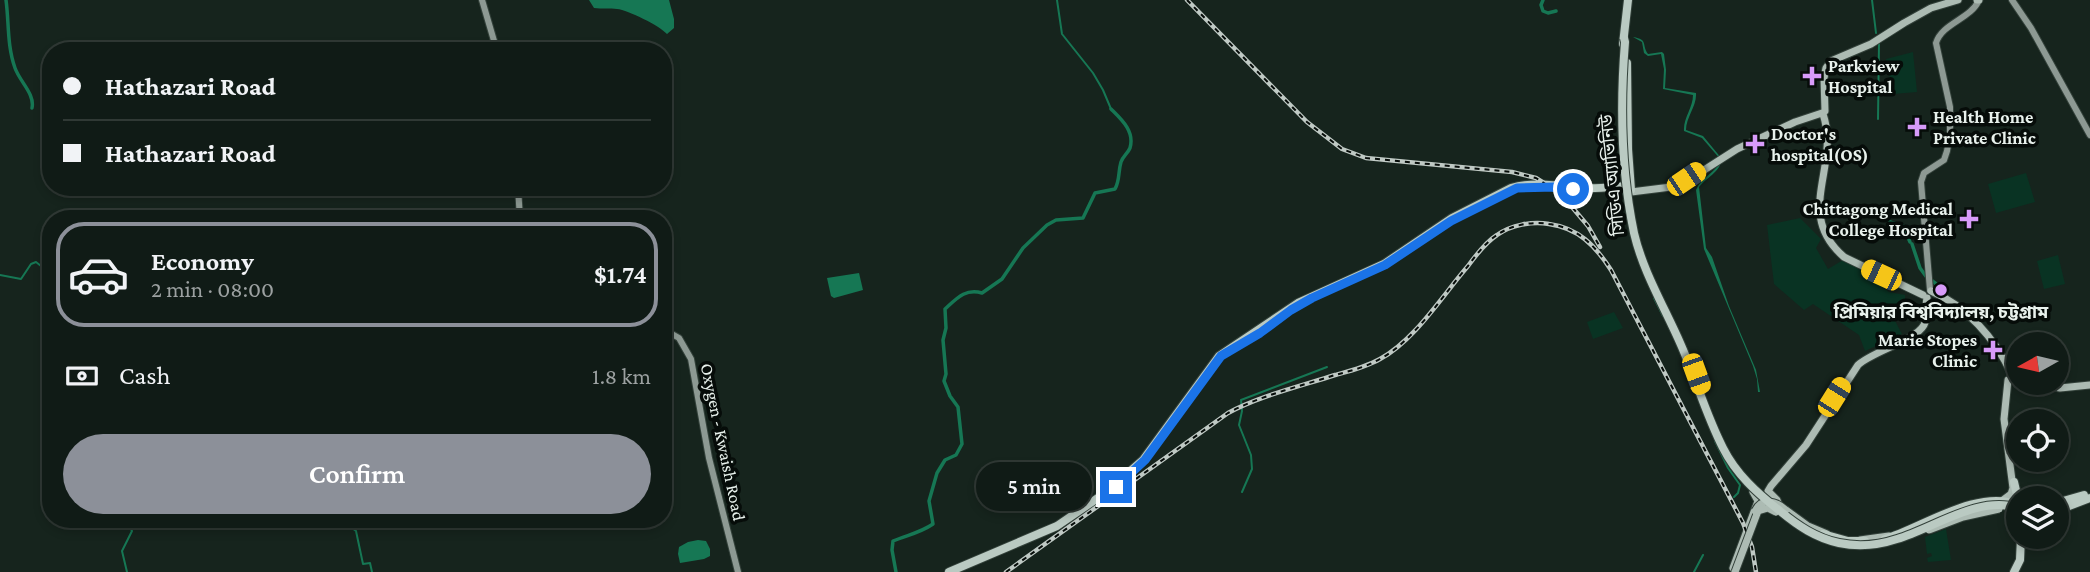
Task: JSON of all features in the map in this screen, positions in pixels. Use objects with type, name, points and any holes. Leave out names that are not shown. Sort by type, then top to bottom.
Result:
[{"type":"highway","name":"সিডিএ অ্যাভিনিউ","points":[[1630,0],[1624,38],[1621,102],[1635,226],[1645,262],[1690,358],[1711,419],[1741,470],[1760,490],[1802,525],[1847,541],[1894,536],[1939,515],[1981,503],[2006,505]]},
{"type":"highway","points":[[1625,149],[1630,0]]},
{"type":"highway","points":[[1624,38],[1623,114],[1626,170],[1632,221],[1640,255],[1686,355],[1723,448],[1742,476],[1756,492],[1798,526],[1815,535],[1841,543],[1868,545],[1889,542],[1952,516],[1979,508],[2006,505]]},
{"type":"highway","points":[[1628,58],[1625,74],[1626,156],[1633,220],[1641,254],[1687,354],[1724,447],[1743,475],[1799,525],[1816,534],[1843,541],[1869,542],[1890,539],[1953,514],[2006,502]]},
{"type":"highway","points":[[952,572],[1058,526],[1105,494],[1143,460],[1217,358],[1298,303],[1384,264],[1452,218],[1511,188],[1521,185],[1555,185],[1629,189]]},
{"type":"highway","name":"সিডিএ অ্যাভিনিউ","points":[[1760,490],[1763,505],[1804,532],[1840,546],[1861,548],[1888,544],[1959,517],[2006,506]]},
{"type":"highway","points":[[2069,503],[2090,496]]},
{"type":"highway","points":[[2016,572],[2022,562],[2022,549]]},
{"type":"main road","points":[[484,0],[496,42]]},
{"type":"main road","points":[[1950,0],[1917,13],[1872,39],[1834,55],[1822,70],[1827,156],[1820,186],[1819,218],[1837,251],[1844,257],[1952,305],[1980,331],[1996,350],[2006,368]]},
{"type":"main road","points":[[1827,63],[1871,44],[1927,10],[1958,0]]},
{"type":"main road","points":[[1779,505],[1777,499],[1768,491],[1816,430],[1858,365],[1911,336],[1922,328],[1925,321],[1928,277],[1919,180],[1924,171],[1943,157],[1948,125],[1948,108],[1933,42],[1937,34],[1964,14],[1977,0]]},
{"type":"main road","points":[[2012,0],[2090,135]]},
{"type":"main road","points":[[1629,189],[1679,186],[1737,149],[1823,112]]},
{"type":"main road","points":[[1734,572],[1760,490],[1796,454],[1858,361],[1920,325],[1927,293]]},
{"type":"main road","name":"Oxygen - Kwaish Road","points":[[672,335],[681,343],[691,363],[713,488],[737,572]]},
{"type":"main road","points":[[2069,387],[2090,385]]},
{"type":"main road","points":[[2009,396],[2004,419],[2013,486]]},
{"type":"main road","points":[[2009,396],[2006,410],[2014,482]]},
{"type":"main road","points":[[1734,572],[1754,513],[1757,506],[1763,502],[1780,505],[1808,526],[1827,534],[1866,540],[1888,537],[1945,511],[1981,503]]},
{"type":"main road","points":[[1734,572],[1763,505]]},
{"type":"main road","points":[[1734,572],[1761,509],[1771,508],[1804,533],[1824,542],[1862,549],[1894,544],[1956,520],[2006,508]]},
{"type":"shaded area","points":[[589,0],[669,0],[674,28],[667,34],[628,12],[594,8]]},
{"type":"shaded area","points":[[1633,37],[1643,41],[1648,54],[1662,52],[1664,54],[1665,88],[1696,93],[1686,130],[1703,136],[1722,159],[1716,171],[1699,187],[1706,248],[1712,257],[1756,370],[1760,392],[1753,366],[1704,249],[1696,190],[1721,160],[1702,138],[1684,131],[1693,95],[1663,89],[1664,69],[1661,54],[1648,56],[1644,53],[1642,42]]},
{"type":"shaded area","points":[[1913,52],[1917,92],[1893,94],[1886,59]]},
{"type":"shaded area","points":[[2026,173],[2035,202],[1996,213],[1988,184]]},
{"type":"shaded area","points":[[1800,218],[1821,239],[1816,248],[1828,269],[1843,260],[1875,278],[1889,292],[1905,295],[1905,314],[1893,317],[1902,334],[1865,351],[1859,335],[1813,304],[1804,310],[1774,284],[1767,225]]},
{"type":"shaded area","points":[[2058,255],[2065,284],[2044,289],[2037,261]]},
{"type":"shaded area","points":[[859,273],[863,290],[834,298],[831,296],[827,278]]},
{"type":"shaded area","points":[[1614,312],[1623,328],[1593,339],[1587,322]]},
{"type":"shaded area","points":[[1946,529],[1951,560],[1928,562],[1927,558],[1932,556],[1931,553],[1927,554],[1925,537]]},
{"type":"shaded area","points":[[698,540],[706,541],[710,556],[680,563],[679,547]]},
{"type":"waterway","points":[[6,0],[12,60],[31,98],[32,108]]},
{"type":"waterway","points":[[1057,0],[1062,34],[1093,73],[1111,109]]},
{"type":"waterway","points":[[1543,0],[1543,11],[1556,11]]},
{"type":"waterway","points":[[1872,0],[1876,33]]},
{"type":"waterway","points":[[1878,119],[1879,43]]},
{"type":"waterway","points":[[896,572],[893,541],[933,524],[929,501],[937,473],[945,460],[956,455],[962,444],[958,407],[944,381],[945,309],[962,295],[982,293],[1002,279],[1023,248],[1047,225],[1056,220],[1083,218],[1095,193],[1115,189],[1121,162],[1129,150],[1131,136],[1111,109]]},
{"type":"waterway","points":[[1890,222],[1903,226],[1910,242]]},
{"type":"waterway","points":[[1912,244],[1920,268],[1928,279]]},
{"type":"waterway","points":[[0,275],[21,279],[31,264],[36,262],[42,268]]},
{"type":"waterway","points":[[1931,280],[1947,292]]},
{"type":"waterway","points":[[1654,298],[1663,316]]},
{"type":"waterway","points":[[1242,492],[1252,469],[1251,455],[1239,425],[1241,400],[1327,367]]},
{"type":"waterway","points":[[1715,441],[1740,485],[1734,497]]},
{"type":"waterway","points":[[127,572],[122,551],[132,531],[130,528]]},
{"type":"waterway","points":[[352,528],[356,531],[363,564],[370,563],[372,572]]},
{"type":"waterway","points":[[1694,572],[1703,555]]},
{"type":"railway","points":[[1187,0],[1307,122],[1342,149],[1366,158],[1512,172],[1536,178],[1561,194],[1588,226],[1600,247]]},
{"type":"railway","points":[[1006,572],[1228,413],[1267,396],[1364,367],[1393,351],[1427,317],[1489,241],[1509,229],[1536,223],[1569,229],[1585,239],[1611,270],[1743,523],[1752,547],[1756,572]]},
{"type":"place","name":"Parkview Hospital","points":[[1812,76]]},
{"type":"place","name":"Health Home Private Clinic","points":[[1917,127]]},
{"type":"place","name":"Doctor's hospital(OS)","points":[[1755,144]]},
{"type":"place","name":"Chittagong Medical College Hospital","points":[[1969,219]]},
{"type":"place","name":"প্রিমিয়ার বিশ্ববিদ্যালয়, চট্টগ্রাম","points":[[1941,290]]},
{"type":"place","name":"Marie Stopes Clinic","points":[[1993,350]]},
{"type":"route","points":[[1116,487],[1145,460],[1221,356],[1260,333],[1291,310],[1385,265],[1451,221],[1517,188],[1573,189]]}]
